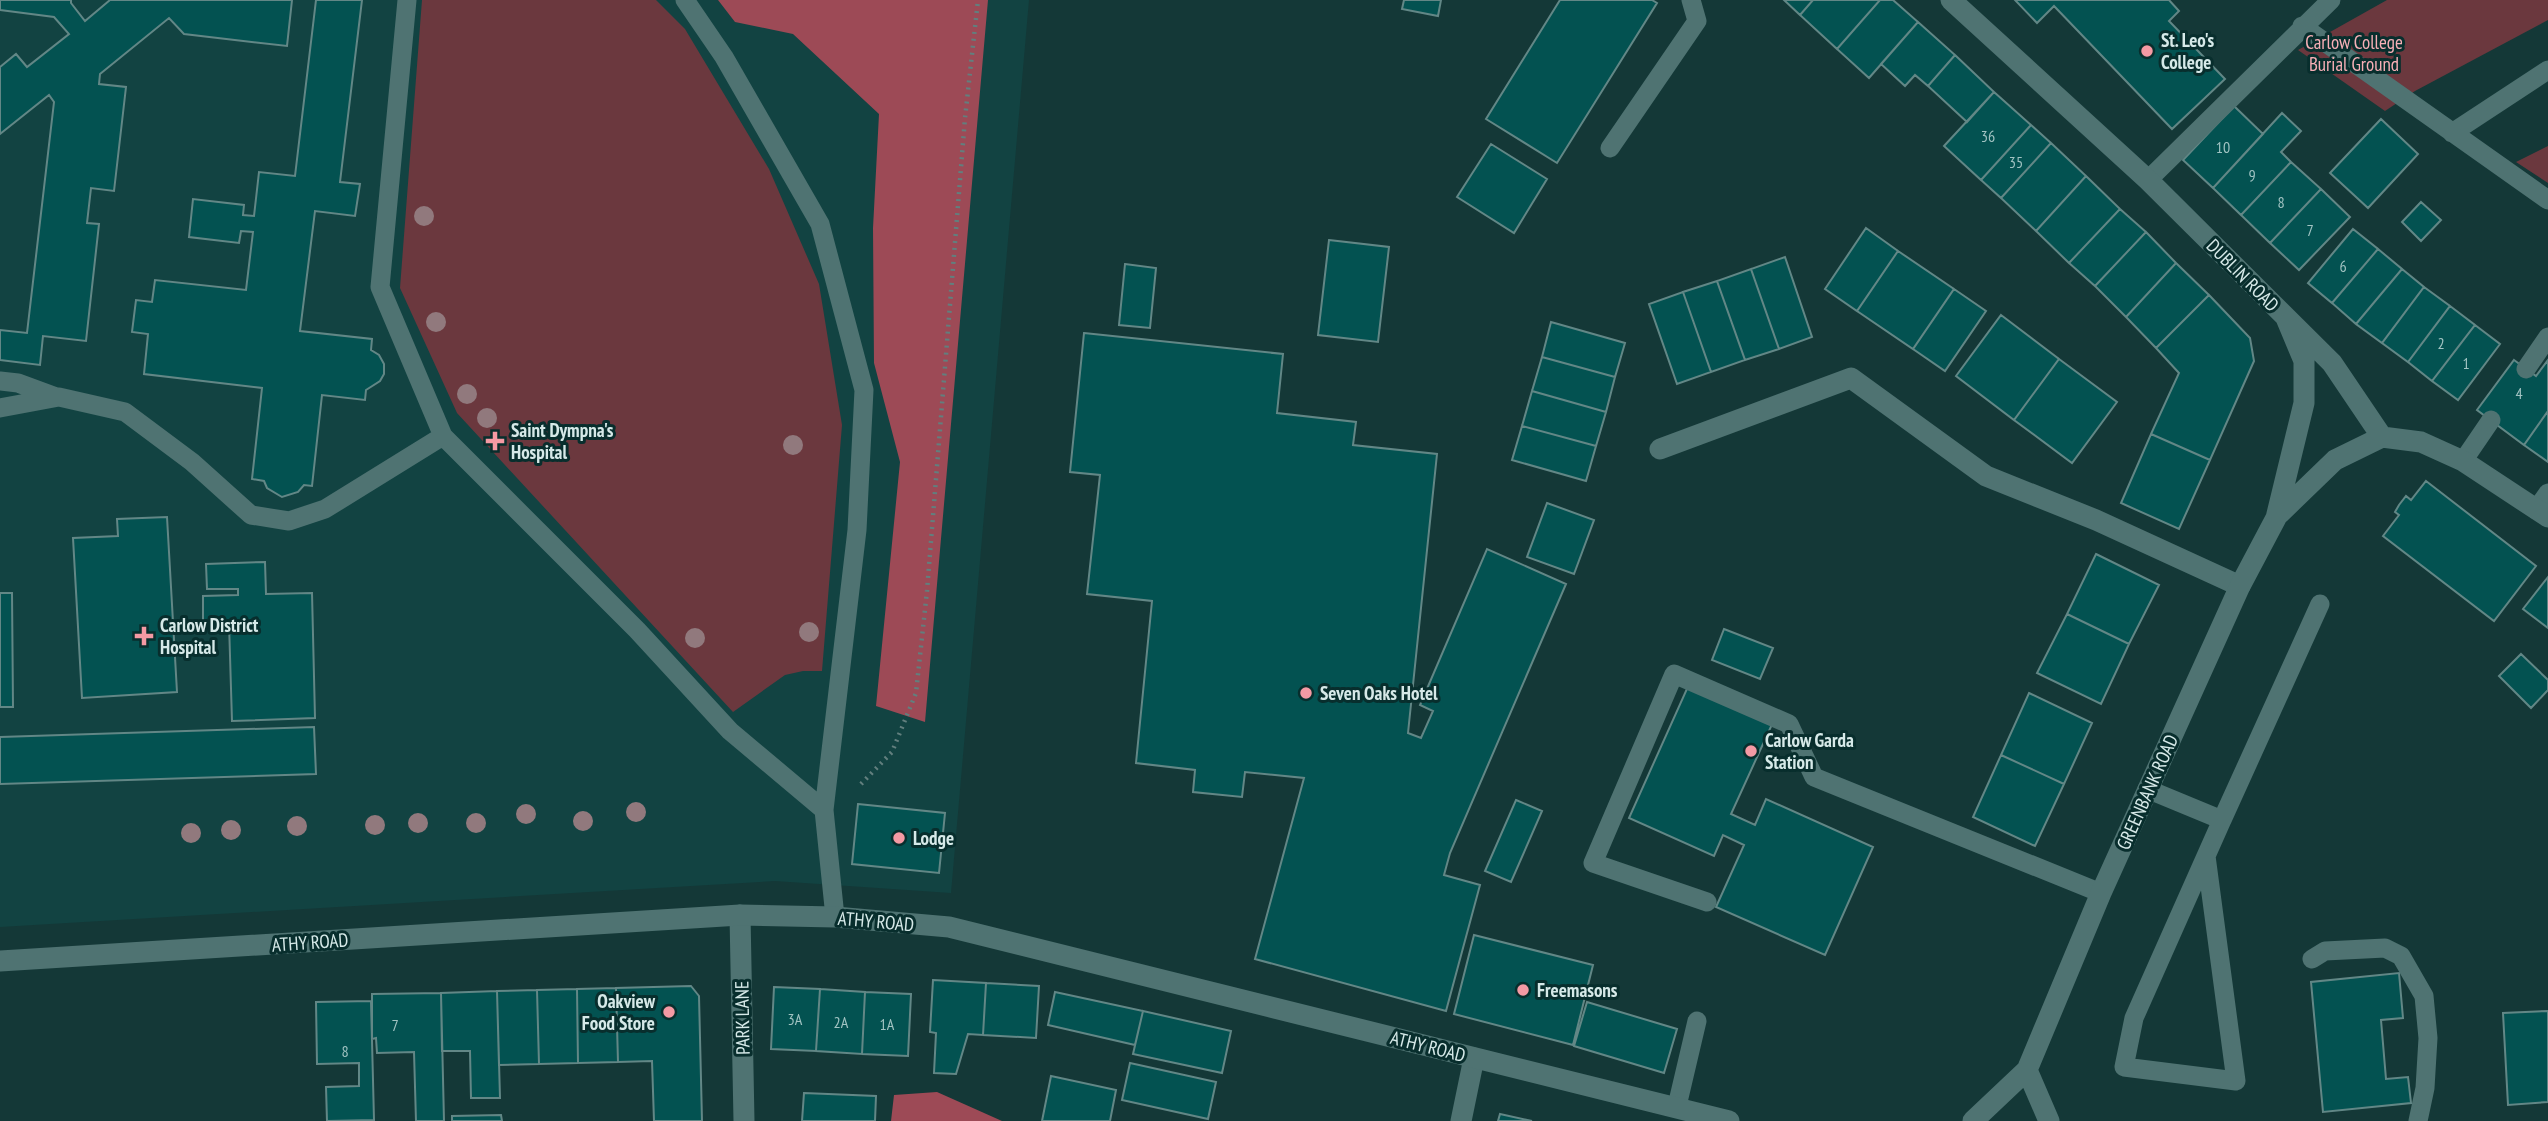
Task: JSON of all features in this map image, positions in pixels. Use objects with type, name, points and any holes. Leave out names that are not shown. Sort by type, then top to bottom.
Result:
[{"type":"main road","name":"DUBLIN ROAD","points":[[1951,0],[2148,180],[2332,363],[2382,437]]},
{"type":"main road","name":"GREENBANK ROAD","points":[[1973,1121],[2027,1070],[2147,789],[2240,586],[2276,517],[2304,403],[2304,361],[2286,318]]},
{"type":"main road","points":[[1660,449],[1851,378],[1986,475],[2096,520],[2240,586]]},
{"type":"main road","name":"GREENBANK ROAD","points":[[2276,517],[2335,460],[2382,437]]},
{"type":"main road","points":[[2382,437],[2421,442],[2463,461],[2544,507]]},
{"type":"main road","name":"ATHY ROAD","points":[[0,961],[740,915],[835,917],[950,927],[1729,1121]]},
{"type":"main road","name":"PARK LANE","points":[[740,915],[744,1121]]},
{"type":"main road","points":[[1461,1121],[1474,1058]]},
{"type":"main road","points":[[2027,1070],[2049,1121]]},
{"type":"lane","points":[[407,0],[380,287],[443,436],[636,630],[730,731],[824,803]]},
{"type":"lane","points":[[685,0],[724,57],[820,224],[864,390],[857,530],[824,803],[835,917]]},
{"type":"lane","points":[[1610,148],[1697,21],[1692,0]]},
{"type":"lane","points":[[2148,180],[2331,0]]},
{"type":"lane","points":[[2302,26],[2548,200]]},
{"type":"lane","points":[[2452,133],[2548,70]]},
{"type":"lane","points":[[2526,369],[2548,337]]},
{"type":"lane","points":[[0,381],[18,383],[59,397],[125,412],[192,462],[251,515],[289,521],[325,509],[443,436]]},
{"type":"lane","points":[[0,408],[59,397]]},
{"type":"lane","points":[[2463,461],[2491,420]]},
{"type":"lane","points":[[2206,856],[2236,1081],[2124,1067],[2134,1018],[2206,856],[2222,820],[2320,604]]},
{"type":"lane","points":[[1707,902],[1593,863],[1674,674],[1789,724],[1814,777],[2101,893]]},
{"type":"lane","points":[[2147,789],[2222,820]]},
{"type":"lane","points":[[2312,959],[2325,951],[2385,948],[2402,956],[2424,996],[2427,1027],[2425,1088],[2418,1121]]},
{"type":"lane","points":[[1677,1106],[1697,1021]]},
{"type":"path","points":[[824,803],[864,783],[892,752],[916,693],[927,591],[964,131],[978,0]]},
{"type":"shaded area","name":"Saint Dympna's Hospital","points":[[0,0],[1029,0],[951,893],[775,881],[0,927]]},
{"type":"shaded area","points":[[718,0],[988,0],[925,722],[876,706],[900,462],[874,363],[873,228],[879,114],[793,34],[735,22]]},
{"type":"shaded area","points":[[937,1092],[1002,1121],[891,1121],[894,1095]]},
{"type":"green space","points":[[422,0],[656,0],[685,29],[769,169],[819,284],[842,425],[822,671],[785,675],[733,712],[457,413],[400,288]]},
{"type":"green space","name":"Carlow College Burial Ground","points":[[2387,0],[2548,0],[2548,20],[2415,91],[2385,111],[2298,50]]},
{"type":"green space","points":[[2548,146],[2548,183],[2516,162]]},
{"type":"building","points":[[0,0],[71,0],[85,21],[110,0],[292,0],[287,46],[184,34],[169,18],[100,74],[99,84],[126,87],[114,191],[91,188],[87,223],[99,224],[86,341],[43,336],[40,365],[0,360],[0,330],[27,333],[54,102],[49,95],[0,134],[0,67],[16,54],[27,67],[69,34],[54,17],[0,10]]},
{"type":"building","points":[[316,0],[362,0],[340,182],[360,184],[355,216],[315,211],[300,331],[372,339],[371,350],[379,355],[384,364],[384,374],[380,381],[366,390],[365,400],[322,395],[312,486],[304,485],[298,492],[282,497],[267,488],[264,481],[252,479],[262,388],[144,374],[148,334],[132,332],[136,300],[152,302],[155,280],[246,290],[253,232],[241,231],[239,243],[189,237],[193,199],[244,205],[243,215],[254,216],[259,172],[295,176]]},
{"type":"building","points":[[1404,0],[1441,0],[1438,16],[1402,9]]},
{"type":"building","points":[[1560,0],[1652,0],[1657,3],[1557,163],[1486,119]]},
{"type":"building","points":[[1784,0],[1813,0],[1800,15]]},
{"type":"building","points":[[1813,0],[1880,0],[1837,49],[1800,15]]},
{"type":"building","points":[[1880,0],[1893,0],[1918,22],[1869,78],[1837,49]]},
{"type":"building","name":"St. Leo's College","points":[[2015,0],[2169,0],[2179,11],[2169,21],[2225,79],[2172,129],[2054,6],[2037,23]]},
{"type":"building","points":[[1918,22],[1955,55],[1928,86],[1915,75],[1905,86],[1881,64]]},
{"type":"building","points":[[1955,55],[1994,92],[1967,122],[1928,86]]},
{"type":"building","points":[[1994,92],[2031,125],[1981,180],[1944,146]]},
{"type":"building","points":[[2234,106],[2263,134],[2213,188],[2183,160]]},
{"type":"building","points":[[2282,113],[2301,131],[2281,152],[2291,162],[2241,215],[2213,188]]},
{"type":"building","points":[[2381,119],[2418,154],[2368,208],[2330,173]]},
{"type":"building","points":[[2031,125],[2051,143],[2001,198],[1981,180]]},
{"type":"building","points":[[2051,143],[2086,176],[2036,231],[2001,198]]},
{"type":"building","points":[[1491,144],[1547,179],[1514,233],[1457,197]]},
{"type":"building","points":[[2291,162],[2321,189],[2270,243],[2241,215]]},
{"type":"building","points":[[2086,176],[2120,209],[2069,263],[2036,231]]},
{"type":"building","points":[[2321,189],[2350,217],[2299,270],[2270,243]]},
{"type":"building","points":[[2421,202],[2441,220],[2421,241],[2402,222]]},
{"type":"building","points":[[2120,209],[2146,232],[2095,286],[2069,263]]},
{"type":"building","points":[[1866,228],[1898,251],[1857,311],[1825,289]]},
{"type":"building","points":[[2353,229],[2378,249],[2332,303],[2308,283]]},
{"type":"building","points":[[2146,232],[2176,263],[2126,317],[2095,286]]},
{"type":"building","points":[[1329,240],[1389,247],[1378,342],[1318,335]]},
{"type":"building","points":[[2378,249],[2402,269],[2356,324],[2332,303]]},
{"type":"building","points":[[1898,251],[1954,289],[1913,349],[1857,311]]},
{"type":"building","points":[[1785,257],[1812,337],[1779,349],[1751,269]]},
{"type":"building","points":[[2176,263],[2209,295],[2156,348],[2126,317]]},
{"type":"building","points":[[1125,264],[1156,268],[1150,328],[1119,325]]},
{"type":"building","points":[[1751,269],[1779,349],[1745,360],[1717,281]]},
{"type":"building","points":[[2402,269],[2424,287],[2382,343],[2356,324]]},
{"type":"building","points":[[1717,281],[1745,360],[1711,372],[1683,292]]},
{"type":"building","points":[[2424,287],[2450,306],[2408,362],[2382,343]]},
{"type":"building","points":[[1954,289],[1986,311],[1945,371],[1913,349]]},
{"type":"building","points":[[1683,292],[1711,372],[1677,384],[1649,304]]},
{"type":"building","points":[[2209,295],[2250,338],[2254,361],[2210,460],[2151,434],[2179,373],[2156,348]]},
{"type":"building","points":[[2450,306],[2475,325],[2432,381],[2408,362]]},
{"type":"building","points":[[2001,315],[2059,359],[2014,420],[1956,376]]},
{"type":"building","points":[[1551,322],[1625,343],[1615,377],[1542,357]]},
{"type":"building","points":[[2475,325],[2500,344],[2458,400],[2432,381]]},
{"type":"building","points":[[1084,333],[1283,354],[1277,413],[1356,422],[1353,445],[1437,454],[1408,733],[1421,738],[1433,711],[1420,705],[1487,549],[1566,584],[1450,853],[1444,875],[1480,885],[1446,1011],[1255,959],[1304,778],[1245,772],[1242,797],[1193,792],[1195,770],[1136,763],[1152,601],[1087,594],[1100,475],[1070,472]]},
{"type":"building","points":[[1542,357],[1615,377],[1606,412],[1532,391]]},
{"type":"building","points":[[2059,359],[2117,402],[2072,463],[2014,420]]},
{"type":"building","points":[[2514,360],[2536,376],[2548,360],[2548,411],[2524,445],[2477,410]]},
{"type":"building","points":[[1532,391],[1606,412],[1596,446],[1522,426]]},
{"type":"building","points":[[2548,411],[2548,462],[2524,445]]},
{"type":"building","points":[[1522,426],[1596,446],[1586,481],[1512,460]]},
{"type":"building","points":[[2151,434],[2210,460],[2179,529],[2121,503]]},
{"type":"building","points":[[2426,481],[2536,566],[2494,621],[2383,536],[2399,515],[2395,512],[2406,496],[2411,500]]},
{"type":"building","points":[[1547,503],[1594,520],[1574,574],[1527,557]]},
{"type":"building","points":[[167,517],[177,692],[82,698],[73,538],[118,536],[117,519]]},
{"type":"building","points":[[2096,554],[2159,585],[2129,644],[2067,614]]},
{"type":"building","points":[[265,562],[266,594],[312,593],[315,718],[232,721],[229,623],[203,623],[203,596],[238,595],[238,589],[207,589],[206,564]]},
{"type":"building","points":[[2548,577],[2548,628],[2523,609]]},
{"type":"building","points":[[0,593],[12,593],[13,707],[0,707]]},
{"type":"building","points":[[2067,614],[2129,644],[2101,704],[2037,673]]},
{"type":"building","points":[[1724,629],[1773,648],[1760,679],[1712,660]]},
{"type":"building","points":[[2521,654],[2548,680],[2548,690],[2531,708],[2499,676]]},
{"type":"building","points":[[1690,682],[1774,720],[1731,814],[1755,825],[1766,799],[1873,847],[1825,955],[1716,907],[1744,845],[1723,835],[1714,856],[1629,818]]},
{"type":"building","points":[[2029,693],[2092,723],[2064,784],[2001,755]]},
{"type":"building","points":[[314,727],[316,774],[0,784],[0,737]]},
{"type":"building","points":[[2001,755],[2064,784],[2035,846],[1973,817]]},
{"type":"building","points":[[1516,800],[1542,811],[1511,882],[1485,871]]},
{"type":"building","name":"Lodge","points":[[858,804],[945,813],[939,873],[852,864]]},
{"type":"building","name":"Freemasons","points":[[1474,935],[1593,965],[1573,1045],[1454,1014]]},
{"type":"building","points":[[2399,973],[2403,1018],[2381,1020],[2386,1079],[2408,1077],[2411,1103],[2323,1112],[2311,982]]},
{"type":"building","points":[[933,980],[986,983],[983,1035],[968,1034],[956,1074],[934,1073],[936,1033],[930,1032]]},
{"type":"building","points":[[986,983],[1039,986],[1036,1038],[983,1035]]},
{"type":"building","points":[[691,986],[699,996],[702,1121],[654,1121],[652,1061],[618,1062],[616,988]]},
{"type":"building","points":[[774,987],[820,989],[816,1051],[771,1049]]},
{"type":"building","points":[[616,988],[618,1062],[578,1063],[577,989]]},
{"type":"building","points":[[577,989],[578,1063],[539,1064],[537,990]]},
{"type":"building","points":[[820,989],[865,992],[862,1054],[816,1051]]},
{"type":"building","points":[[537,990],[539,1064],[499,1065],[497,991]]},
{"type":"building","points":[[497,991],[500,1098],[471,1098],[470,1051],[442,1051],[441,993]]},
{"type":"building","points":[[865,992],[911,994],[908,1056],[862,1054]]},
{"type":"building","points":[[1055,992],[1143,1011],[1135,1045],[1048,1025]]},
{"type":"building","points":[[441,993],[444,1121],[416,1121],[414,1052],[377,1053],[376,1038],[372,1039],[372,994]]},
{"type":"building","points":[[371,1001],[374,1120],[327,1121],[326,1087],[359,1086],[359,1063],[317,1064],[316,1002]]},
{"type":"building","points":[[1587,1002],[1677,1029],[1664,1073],[1574,1046]]},
{"type":"building","points":[[1143,1011],[1231,1031],[1222,1073],[1133,1054]]},
{"type":"building","points":[[2548,1011],[2548,1102],[2508,1105],[2503,1013]]},
{"type":"building","points":[[1130,1063],[1216,1082],[1208,1119],[1122,1100]]},
{"type":"building","points":[[1051,1076],[1116,1090],[1110,1121],[1042,1121]]},
{"type":"building","points":[[804,1093],[876,1096],[875,1121],[802,1121]]},
{"type":"building","points":[[1500,1114],[1532,1121],[1498,1121]]},
{"type":"building","points":[[501,1115],[502,1121],[452,1121],[452,1116]]},
{"type":"place","name":"St. Leo's College","points":[[2147,51]]},
{"type":"place","name":"Saint Dympna's Hospital","points":[[495,441]]},
{"type":"place","name":"Carlow District Hospital","points":[[144,636]]},
{"type":"place","name":"Seven Oaks Hotel","points":[[1306,693]]},
{"type":"place","name":"Carlow Garda Station","points":[[1751,751]]},
{"type":"place","name":"Lodge","points":[[899,838]]},
{"type":"place","name":"Freemasons","points":[[1523,990]]},
{"type":"place","name":"Oakview Food Store","points":[[669,1012]]}]
